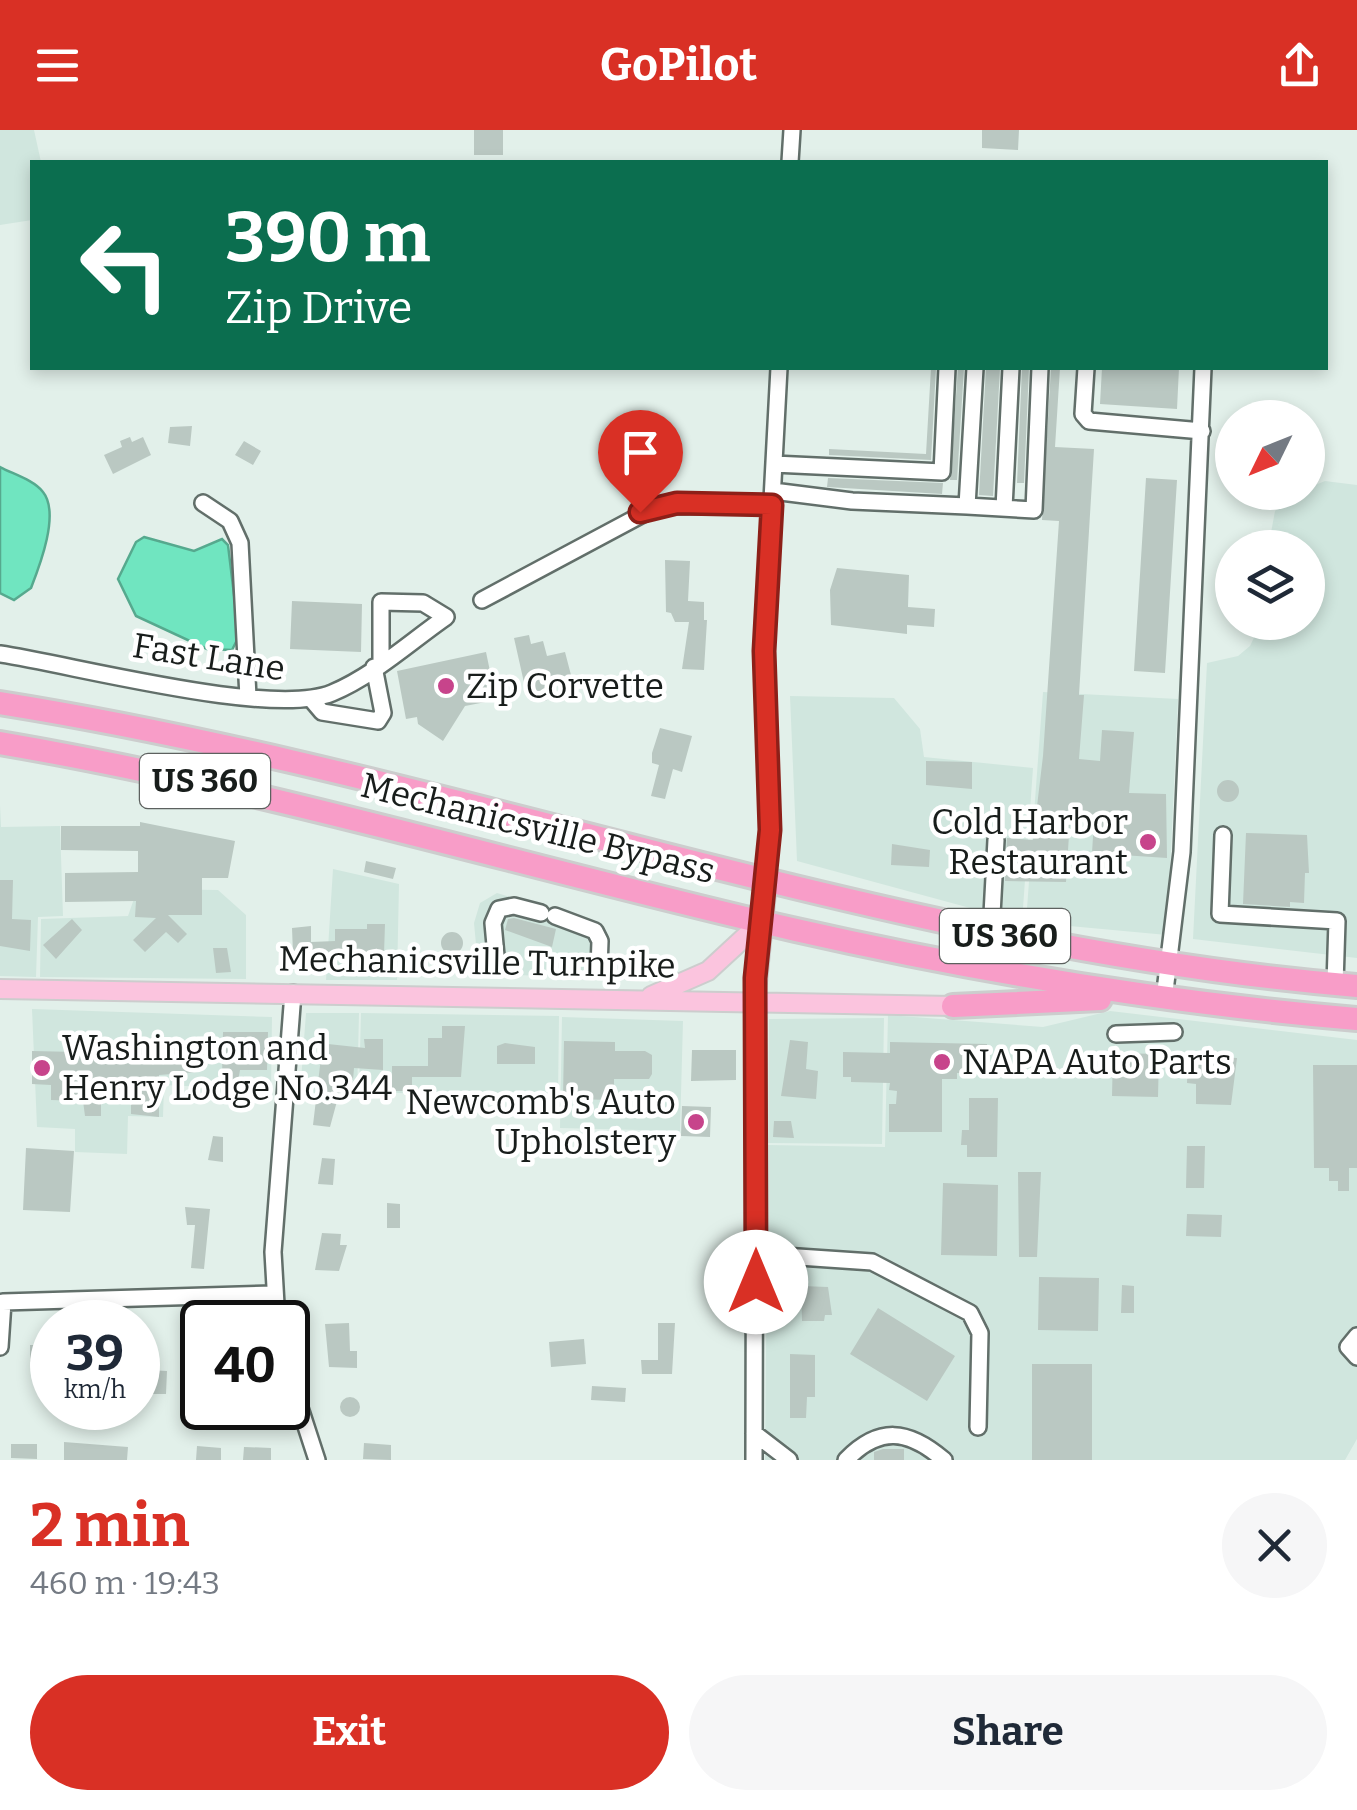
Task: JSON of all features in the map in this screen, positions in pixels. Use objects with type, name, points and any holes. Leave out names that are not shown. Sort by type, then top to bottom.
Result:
[{"type":"highway","name":"Mechanicsville Bypass","points":[[0,703],[378,780],[767,883],[991,933],[1168,966]]},
{"type":"highway","name":"Mechanicsville Bypass","points":[[0,743],[213,783],[761,922],[934,960],[1171,1000]]},
{"type":"highway","name":"US 360","points":[[1168,966],[1346,985]]},
{"type":"highway","name":"US 360","points":[[1171,1000],[1357,1019]]},
{"type":"highway","points":[[954,1006],[1171,1000]]},
{"type":"main road","points":[[756,1002],[767,883]]},
{"type":"main road","points":[[642,999],[708,971],[761,922]]},
{"type":"main road","name":"Mechanicsville Turnpike","points":[[0,990],[954,1006]]},
{"type":"street","points":[[790,160],[792,130]]},
{"type":"street","points":[[767,883],[770,803],[764,651],[779,370]]},
{"type":"street","points":[[774,464],[942,472],[947,370]]},
{"type":"street","points":[[967,506],[975,370]]},
{"type":"street","points":[[1004,508],[1011,370]]},
{"type":"street","points":[[482,600],[658,506],[772,498],[1034,510],[1040,370]]},
{"type":"street","points":[[1086,370],[1084,414],[1089,421],[1202,431]]},
{"type":"street","points":[[1171,1000],[1168,966],[1182,852],[1203,370]]},
{"type":"street","points":[[203,504],[230,521],[240,544],[248,697]]},
{"type":"street","name":"Fast Lane","points":[[0,654],[275,702],[311,699],[348,684],[378,664],[446,616],[423,603],[382,602],[378,664]]},
{"type":"street","points":[[311,699],[322,712],[378,721],[383,713],[378,664]]},
{"type":"street","points":[[1223,835],[1220,914],[1337,921],[1346,985]]},
{"type":"street","points":[[991,933],[996,840]]},
{"type":"street","points":[[497,966],[493,923],[506,905],[595,931],[600,941],[599,968]]},
{"type":"street","points":[[275,1300],[293,993]]},
{"type":"street","points":[[754,1460],[756,1002]]},
{"type":"street","points":[[1116,1034],[1174,1032]]},
{"type":"street","points":[[756,1254],[872,1262],[970,1313],[980,1333],[978,1427]]},
{"type":"street","points":[[0,1347],[3,1302],[274,1294]]},
{"type":"street","points":[[1357,1336],[1348,1347],[1357,1357]]},
{"type":"street","points":[[307,1430],[317,1460]]},
{"type":"street","points":[[754,1432],[789,1460]]},
{"type":"street","points":[[846,1460],[864,1441],[881,1435],[914,1440],[944,1460]]},
{"type":"shaded area","points":[[0,130],[34,130],[41,160],[30,160],[30,220],[0,225]]},
{"type":"shaded area","points":[[0,467],[39,488],[48,501],[50,513],[47,539],[31,588],[14,600],[0,593]]},
{"type":"shaded area","points":[[1325,481],[1357,485],[1357,958],[1193,939],[1207,663],[1238,656],[1253,640],[1325,640],[1325,530],[1271,530],[1275,511],[1325,510]]},
{"type":"shaded area","points":[[144,537],[194,551],[222,539],[228,545],[239,636],[232,650],[207,649],[136,616],[118,579],[136,542]]},
{"type":"shaded area","points":[[1043,692],[1178,699],[1167,935],[1026,922]]},
{"type":"shaded area","points":[[790,696],[894,698],[920,729],[924,757],[1033,768],[1022,922],[797,861]]},
{"type":"shaded area","points":[[0,805],[1,827],[60,826],[63,916],[38,917],[36,977],[0,976]]},
{"type":"shaded area","points":[[333,869],[399,884],[397,980],[326,980]]},
{"type":"shaded area","points":[[143,889],[218,890],[246,915],[246,979],[40,977],[41,919],[128,916],[136,893]]},
{"type":"shaded area","points":[[497,893],[597,923],[608,936],[607,978],[485,974],[477,955],[474,923],[480,903]]},
{"type":"shaded area","points":[[32,1009],[272,1017],[271,1090],[164,1085],[163,1117],[128,1116],[127,1154],[75,1152],[75,1129],[37,1127]]},
{"type":"shaded area","points":[[1110,1011],[1357,1040],[1357,1439],[1345,1460],[765,1460],[768,1145],[885,1147],[888,1015],[1043,1027]]},
{"type":"shaded area","points":[[306,1013],[359,1013],[357,1098],[300,1094]]},
{"type":"shaded area","points":[[361,1013],[559,1016],[558,1097],[359,1092]]},
{"type":"shaded area","points":[[562,1017],[683,1021],[680,1131],[560,1128]]},
{"type":"shaded area","points":[[884,1018],[882,1144],[768,1143],[769,1019]]},
{"type":"building","points":[[474,130],[503,130],[503,155],[474,155]]},
{"type":"building","points":[[982,130],[1019,130],[1018,150],[982,148]]},
{"type":"building","points":[[931,370],[936,370],[931,460],[829,455],[829,449],[926,454]]},
{"type":"building","points":[[958,370],[964,370],[957,480],[950,480]]},
{"type":"building","points":[[986,370],[1000,370],[993,496],[979,495]]},
{"type":"building","points":[[1022,370],[1029,370],[1024,483],[1017,483]]},
{"type":"building","points":[[1051,370],[1060,370],[1055,447],[1094,449],[1079,695],[1084,695],[1079,759],[1100,761],[1102,730],[1134,732],[1129,793],[1166,794],[1167,858],[1092,853],[1094,820],[1070,819],[1066,882],[1005,881],[1007,838],[1033,840],[1043,756],[1059,521],[1042,520]]},
{"type":"building","points":[[1102,370],[1179,370],[1177,409],[1100,404]]},
{"type":"building","points":[[192,426],[190,446],[168,443],[170,427]]},
{"type":"building","points":[[130,437],[132,442],[143,437],[151,455],[113,474],[104,455],[122,447],[120,441]]},
{"type":"building","points":[[244,441],[261,451],[253,465],[235,455]]},
{"type":"building","points":[[828,478],[943,483],[942,494],[827,487]]},
{"type":"building","points":[[1146,478],[1177,480],[1165,673],[1134,671]]},
{"type":"building","points":[[665,560],[690,561],[688,601],[704,602],[707,620],[704,670],[682,669],[689,622],[675,622],[671,613],[666,612]]},
{"type":"building","points":[[837,568],[909,575],[908,607],[935,609],[934,627],[907,625],[907,634],[831,625],[830,590]]},
{"type":"building","points":[[292,601],[362,604],[361,652],[290,649]]},
{"type":"building","points":[[529,635],[531,644],[543,641],[547,656],[565,652],[571,675],[552,679],[554,689],[546,701],[536,694],[527,696],[514,638]]},
{"type":"building","name":"Zip Corvette","points":[[486,652],[496,700],[465,706],[443,741],[418,724],[417,717],[406,719],[397,671]]},
{"type":"building","points":[[660,728],[692,736],[682,772],[673,769],[665,799],[651,796],[659,765],[652,763],[652,753]]},
{"type":"building","points":[[926,761],[972,762],[972,789],[926,785]]},
{"type":"building","points":[[1228,780],[1236,783],[1236,799],[1228,802],[1220,799],[1217,791],[1220,783]]},
{"type":"building","points":[[140,822],[235,841],[228,878],[202,878],[202,915],[168,915],[187,934],[178,943],[166,932],[145,952],[133,940],[156,918],[135,917],[136,901],[65,902],[65,873],[138,872],[138,851],[61,850],[61,826],[140,826]]},
{"type":"building","points":[[1246,833],[1307,835],[1309,873],[1305,873],[1304,903],[1290,902],[1290,907],[1243,904]]},
{"type":"building","points":[[892,844],[930,850],[929,867],[891,865]]},
{"type":"building","points":[[366,861],[396,868],[393,879],[364,872]]},
{"type":"building","points":[[0,880],[13,880],[12,919],[31,920],[30,951],[0,946]]},
{"type":"building","points":[[72,919],[82,930],[56,959],[43,945]]},
{"type":"building","points":[[508,919],[556,929],[552,947],[505,930]]},
{"type":"building","points":[[367,924],[385,924],[384,954],[293,954],[292,928],[311,926],[311,942],[335,941],[335,929],[367,929]]},
{"type":"building","points":[[452,932],[460,935],[460,951],[452,954],[444,951],[441,943],[444,935]]},
{"type":"building","points":[[213,948],[227,948],[231,972],[216,973]]},
{"type":"building","points":[[442,1026],[465,1026],[461,1077],[412,1077],[412,1091],[392,1091],[392,1066],[428,1066],[428,1038],[442,1038]]},
{"type":"building","points":[[223,1032],[268,1032],[267,1070],[240,1070],[238,1082],[226,1082],[222,1078]]},
{"type":"building","points":[[364,1039],[383,1039],[383,1070],[354,1068],[353,1080],[343,1079],[330,1127],[313,1125],[322,1049],[328,1044],[365,1048]]},
{"type":"building","points":[[790,1040],[808,1042],[806,1069],[818,1071],[816,1099],[781,1096]]},
{"type":"building","points":[[564,1041],[615,1042],[615,1051],[645,1051],[652,1055],[652,1074],[649,1079],[614,1079],[614,1100],[563,1099]]},
{"type":"building","points":[[890,1042],[987,1044],[987,1074],[957,1073],[957,1079],[942,1079],[942,1132],[889,1132],[889,1104],[896,1104],[897,1091],[889,1090],[890,1083],[851,1082],[851,1077],[843,1077],[843,1052],[890,1053]]},
{"type":"building","points":[[505,1043],[535,1047],[535,1064],[497,1064],[497,1046]]},
{"type":"building","points":[[196,1046],[198,1072],[159,1075],[159,1117],[131,1114],[131,1102],[101,1101],[101,1116],[85,1116],[83,1101],[51,1100],[51,1085],[32,1084],[32,1051],[167,1054],[167,1047]]},
{"type":"building","points":[[692,1050],[736,1050],[736,1080],[691,1081]]},
{"type":"building","points":[[1113,1053],[1159,1054],[1158,1097],[1112,1096]]},
{"type":"building","points":[[1188,1055],[1237,1058],[1231,1105],[1196,1104],[1196,1084],[1187,1083]]},
{"type":"building","points":[[1313,1065],[1357,1065],[1357,1168],[1349,1168],[1349,1191],[1338,1191],[1338,1181],[1329,1181],[1329,1168],[1314,1168]]},
{"type":"building","points":[[969,1098],[998,1098],[997,1157],[967,1157],[967,1145],[961,1145],[962,1130],[969,1130]]},
{"type":"building","name":"Newcomb's Auto Upholstery","points":[[682,1106],[711,1107],[710,1137],[681,1136]]},
{"type":"building","points":[[774,1121],[791,1121],[794,1138],[773,1137]]},
{"type":"building","points":[[213,1136],[223,1137],[223,1162],[208,1160]]},
{"type":"building","points":[[1187,1146],[1205,1146],[1204,1188],[1186,1188]]},
{"type":"building","points":[[26,1148],[74,1151],[70,1212],[23,1210]]},
{"type":"building","points":[[322,1158],[335,1159],[333,1185],[318,1184]]},
{"type":"building","points":[[1018,1172],[1041,1172],[1037,1257],[1019,1257]]},
{"type":"building","points":[[943,1183],[998,1185],[997,1256],[941,1255]]},
{"type":"building","points":[[387,1203],[400,1204],[400,1228],[387,1228]]},
{"type":"building","points":[[185,1207],[210,1209],[204,1269],[191,1268],[195,1225],[187,1225]]},
{"type":"building","points":[[1187,1214],[1222,1215],[1221,1237],[1186,1236]]},
{"type":"building","points":[[322,1233],[341,1234],[340,1245],[347,1245],[339,1271],[315,1270]]},
{"type":"building","points":[[1039,1277],[1099,1278],[1098,1331],[1038,1330]]},
{"type":"building","points":[[1122,1285],[1134,1286],[1134,1313],[1121,1313]]},
{"type":"building","points":[[801,1286],[828,1287],[832,1315],[825,1315],[824,1321],[802,1321]]},
{"type":"building","points":[[878,1308],[955,1356],[927,1401],[850,1354]]},
{"type":"building","points":[[349,1323],[350,1351],[357,1351],[357,1368],[329,1367],[325,1324]]},
{"type":"building","points":[[658,1323],[675,1323],[672,1374],[642,1374],[641,1360],[658,1360]]},
{"type":"building","points":[[584,1339],[586,1364],[551,1367],[549,1342]]},
{"type":"building","points":[[790,1354],[815,1355],[815,1397],[807,1397],[806,1418],[790,1418]]},
{"type":"building","points":[[1032,1364],[1092,1364],[1092,1460],[1032,1460]]},
{"type":"building","points":[[160,1371],[167,1371],[166,1394],[160,1394]]},
{"type":"building","points":[[592,1386],[626,1388],[625,1402],[591,1400]]},
{"type":"building","points":[[346,1397],[354,1397],[360,1407],[354,1417],[346,1417],[340,1411],[340,1403]]},
{"type":"building","points":[[64,1442],[128,1447],[127,1460],[64,1460]]},
{"type":"building","points":[[364,1443],[391,1445],[391,1460],[363,1459]]},
{"type":"building","points":[[11,1444],[37,1444],[37,1459],[11,1458]]},
{"type":"building","points":[[197,1446],[221,1448],[221,1460],[196,1460]]},
{"type":"building","points":[[244,1447],[271,1448],[271,1460],[243,1460]]},
{"type":"building","points":[[904,1449],[904,1460],[874,1460],[874,1452]]},
{"type":"place","name":"Zip Corvette","points":[[446,686]]},
{"type":"place","name":"Cold Harbor Restaurant","points":[[1148,842]]},
{"type":"place","name":"NAPA Auto Parts","points":[[942,1062]]},
{"type":"place","name":"Washington and Henry Lodge No.344","points":[[42,1068]]},
{"type":"place","name":"Newcomb's Auto Upholstery","points":[[696,1122]]},
{"type":"route","points":[[640,512],[677,503],[772,505],[764,651],[770,830],[755,978],[756,1282]]}]
